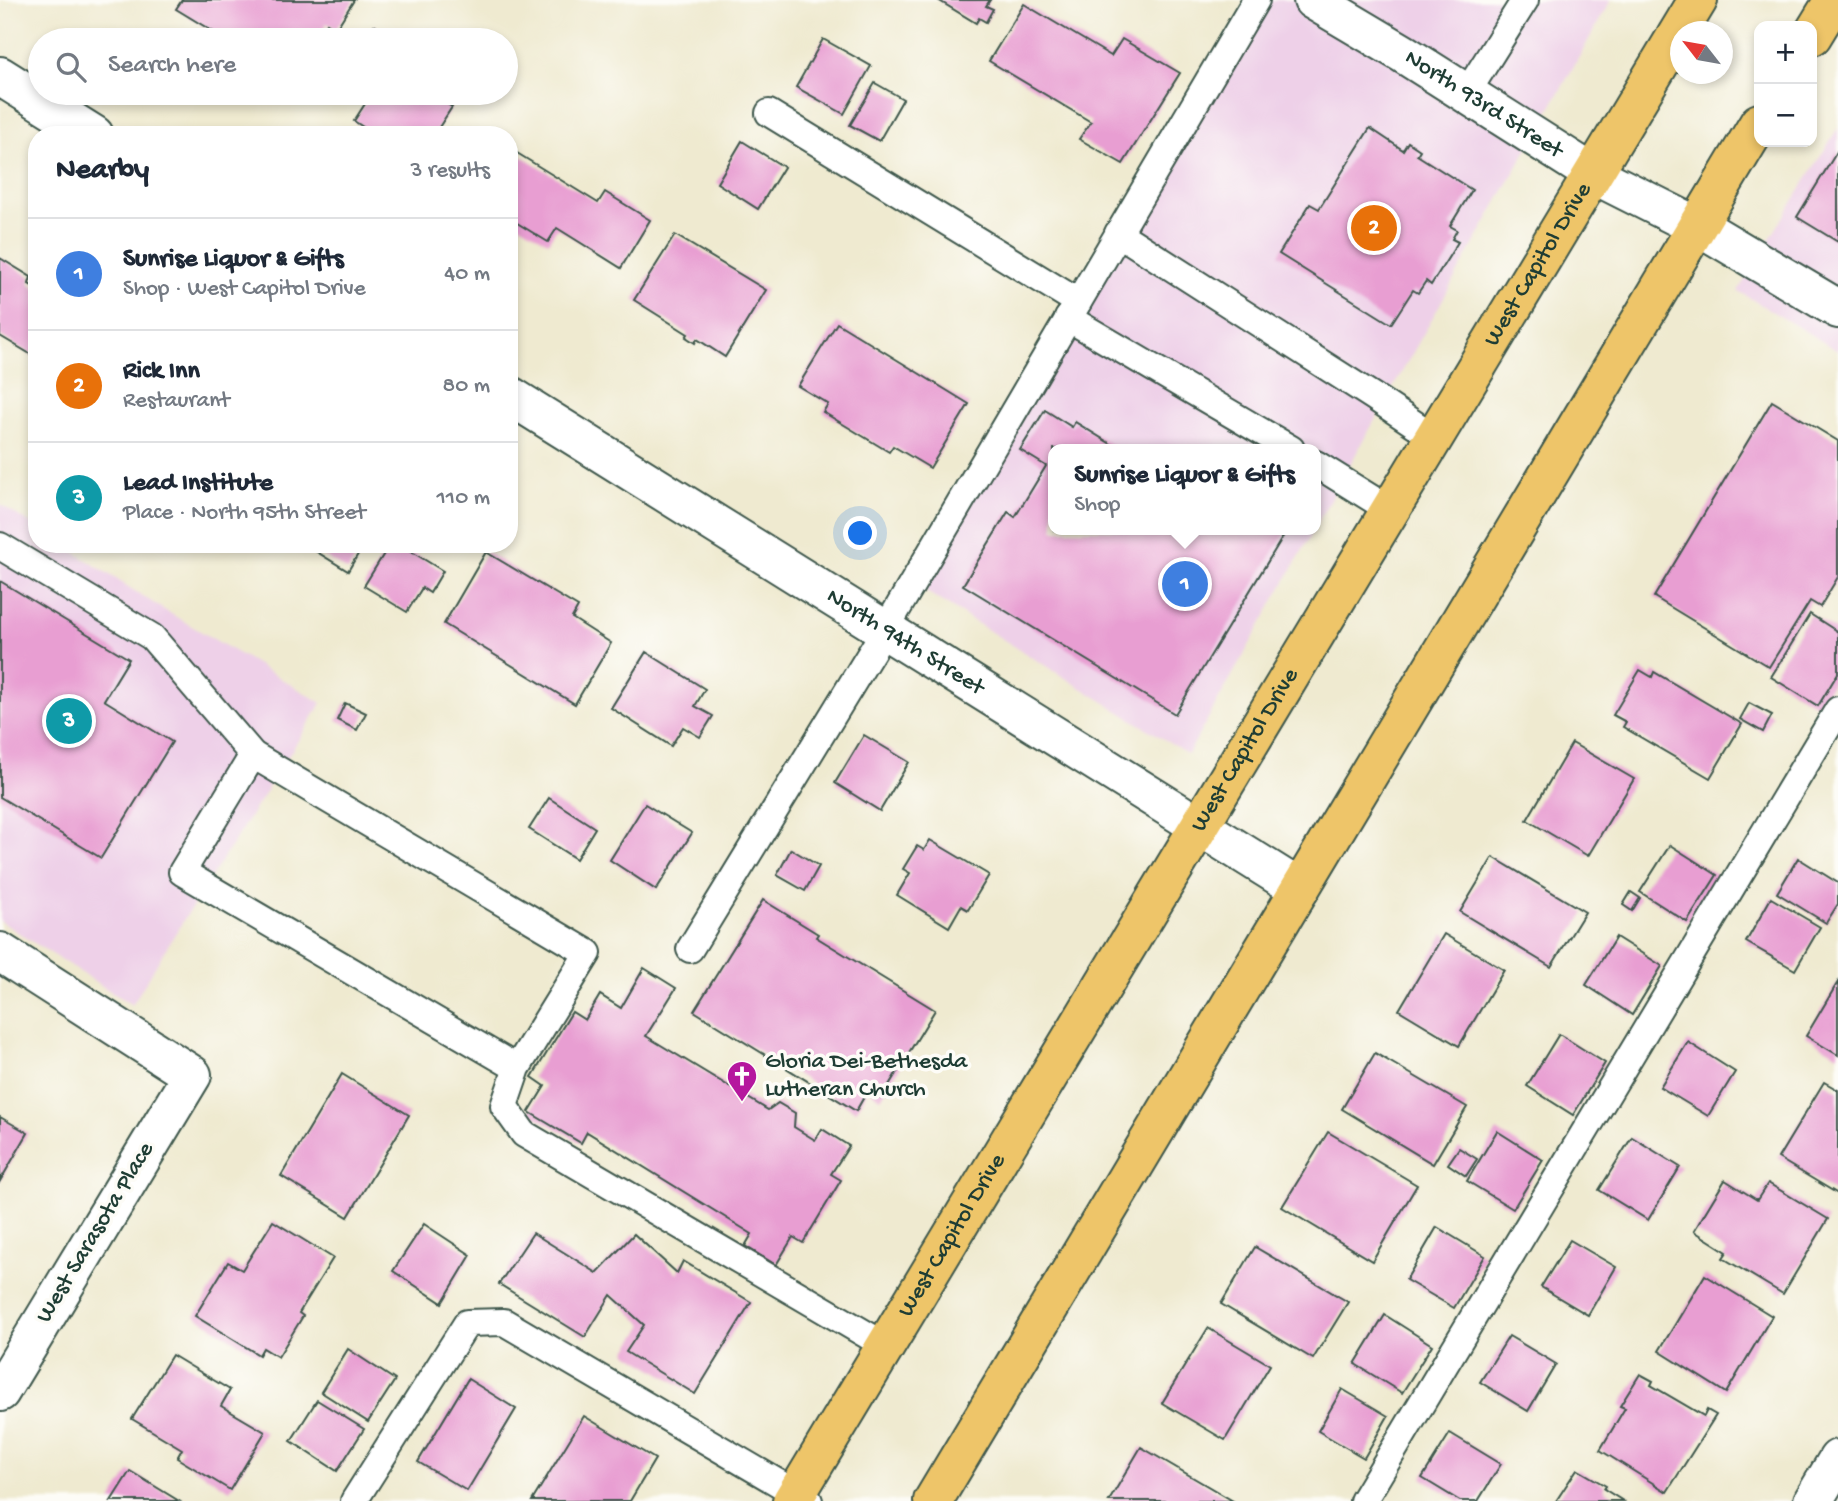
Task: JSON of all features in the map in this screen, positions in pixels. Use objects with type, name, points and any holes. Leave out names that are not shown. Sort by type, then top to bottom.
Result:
[{"type":"main road","name":"West Capitol Drive","points":[[799,1499],[886,1346],[1698,0]]},
{"type":"main road","points":[[1817,28],[1834,0]]},
{"type":"main road","points":[[933,1501],[1754,131]]},
{"type":"street","name":"North 93rd Street","points":[[1313,0],[1593,174],[1712,234],[1838,309]]},
{"type":"street","points":[[0,76],[28,94]]},
{"type":"street","points":[[46,105],[80,126]]},
{"type":"street","name":"North 94th Street","points":[[518,401],[1300,889]]},
{"type":"street","name":"West Sarasota Place","points":[[0,952],[192,1075],[0,1392]]},
{"type":"street","points":[[1813,1501],[1838,1459]]},
{"type":"lane","points":[[690,949],[885,630],[1256,0]]},
{"type":"lane","points":[[1466,94],[1525,0]]},
{"type":"lane","points":[[769,113],[1283,444]]},
{"type":"lane","points":[[1118,233],[1434,437]]},
{"type":"lane","points":[[1321,467],[1390,510]]},
{"type":"lane","points":[[0,546],[152,638],[253,755],[588,953],[517,1068],[503,1106],[524,1134],[886,1346]]},
{"type":"lane","points":[[1363,1501],[1838,710]]},
{"type":"lane","points":[[253,755],[182,872],[517,1068]]},
{"type":"lane","points":[[354,1501],[467,1323],[492,1322],[504,1322],[799,1499]]},
{"type":"shaded area","points":[[1263,0],[1611,0],[1321,516],[1321,444],[1048,444],[1048,535],[1311,535],[1188,754],[904,578]]},
{"type":"shaded area","points":[[1838,128],[1838,351],[1738,291]]},
{"type":"shaded area","points":[[0,504],[28,522],[28,553],[76,553],[161,608],[322,703],[132,1005],[0,921]]},
{"type":"building","points":[[182,0],[354,0],[337,28],[327,23],[324,28],[207,28],[176,9]]},
{"type":"building","points":[[938,0],[990,0],[986,6],[993,9],[986,22],[979,18],[976,23]]},
{"type":"building","points":[[1024,4],[1111,56],[1122,39],[1180,73],[1123,164],[1079,139],[1091,122],[989,61]]},
{"type":"building","points":[[823,39],[871,66],[844,114],[796,87]]},
{"type":"building","points":[[875,83],[903,99],[879,141],[850,125]]},
{"type":"building","points":[[364,105],[452,107],[440,126],[362,126],[354,121]]},
{"type":"building","points":[[1370,128],[1403,150],[1408,142],[1420,150],[1417,155],[1472,190],[1450,226],[1457,230],[1452,239],[1458,242],[1431,285],[1426,281],[1418,293],[1413,290],[1391,324],[1279,254],[1310,204],[1319,209]]},
{"type":"building","points":[[742,141],[784,167],[758,209],[717,183]]},
{"type":"building","points":[[1838,150],[1838,242],[1797,217]]},
{"type":"building","points":[[518,154],[598,203],[605,192],[650,220],[621,268],[557,228],[548,242],[518,224]]},
{"type":"building","points":[[675,235],[766,290],[725,357],[697,339],[695,343],[686,337],[688,334],[634,300]]},
{"type":"building","points":[[0,258],[28,275],[28,353],[0,336]]},
{"type":"building","points":[[837,323],[969,404],[930,468],[893,446],[889,452],[823,412],[828,404],[798,386]]},
{"type":"building","points":[[1772,401],[1838,441],[1838,577],[1820,607],[1810,601],[1769,667],[1654,597]]},
{"type":"building","points":[[1045,410],[1072,427],[1075,422],[1111,444],[1048,444],[1048,535],[1284,535],[1175,714],[963,585],[1008,512],[1015,517],[1046,466],[1020,450]]},
{"type":"building","points":[[319,553],[359,553],[348,571]]},
{"type":"building","points":[[384,553],[414,553],[443,571],[430,593],[422,588],[407,612],[364,586]]},
{"type":"building","points":[[488,553],[578,607],[572,618],[611,643],[575,704],[444,624]]},
{"type":"building","points":[[0,581],[129,659],[104,700],[172,742],[101,858],[0,797]]},
{"type":"building","points":[[1810,614],[1838,632],[1838,673],[1818,706],[1771,677]]},
{"type":"building","points":[[646,652],[705,689],[695,706],[713,716],[700,737],[683,727],[671,746],[611,708]]},
{"type":"building","points":[[1640,670],[1652,677],[1654,672],[1742,724],[1710,778],[1623,727],[1626,722],[1613,715]]},
{"type":"building","points":[[345,703],[366,713],[357,730],[337,720]]},
{"type":"building","points":[[1749,703],[1772,715],[1763,732],[1740,719]]},
{"type":"building","points":[[864,735],[909,762],[880,811],[835,783]]},
{"type":"building","points":[[1572,743],[1634,779],[1588,856],[1527,820]]},
{"type":"building","points":[[549,798],[595,828],[576,859],[529,829]]},
{"type":"building","points":[[645,804],[692,833],[656,890],[610,860]]},
{"type":"building","points":[[930,840],[989,875],[968,910],[961,906],[949,927],[897,895],[910,873],[903,869],[917,846],[924,850]]},
{"type":"building","points":[[1670,845],[1717,875],[1687,922],[1640,892]]},
{"type":"building","points":[[791,849],[819,866],[805,891],[777,875]]},
{"type":"building","points":[[1493,857],[1585,912],[1551,967],[1460,912]]},
{"type":"building","points":[[1798,858],[1838,883],[1838,904],[1826,923],[1777,893]]},
{"type":"building","points":[[1631,892],[1640,898],[1632,911],[1623,905]]},
{"type":"building","points":[[1771,898],[1820,927],[1795,970],[1746,942]]},
{"type":"building","points":[[763,900],[818,934],[816,937],[935,1010],[881,1098],[868,1090],[856,1111],[694,1011]]},
{"type":"building","points":[[1444,934],[1504,970],[1459,1046],[1399,1010]]},
{"type":"building","points":[[1616,937],[1662,966],[1632,1015],[1586,985]]},
{"type":"building","points":[[644,968],[676,988],[646,1036],[768,1110],[778,1103],[795,1113],[794,1127],[815,1140],[822,1129],[849,1146],[831,1174],[841,1180],[803,1243],[793,1237],[776,1265],[745,1246],[752,1234],[587,1132],[581,1143],[529,1112],[545,1086],[532,1077],[572,1012],[585,1020],[600,995],[621,1008]]},
{"type":"building","points":[[1838,982],[1838,1055],[1806,1036]]},
{"type":"building","points":[[1559,1034],[1605,1063],[1573,1115],[1527,1086]]},
{"type":"building","points":[[1688,1042],[1735,1072],[1708,1116],[1660,1087]]},
{"type":"building","points":[[1375,1053],[1467,1107],[1433,1164],[1342,1109]]},
{"type":"building","points":[[342,1074],[409,1115],[348,1217],[281,1176]]},
{"type":"building","points":[[1824,1082],[1838,1090],[1838,1194],[1778,1158]]},
{"type":"building","points":[[0,1117],[28,1133],[0,1181]]},
{"type":"building","points":[[1497,1131],[1543,1160],[1513,1209],[1467,1181]]},
{"type":"building","points":[[1328,1132],[1417,1185],[1372,1261],[1282,1207]]},
{"type":"building","points":[[1632,1137],[1680,1167],[1648,1220],[1599,1190]]},
{"type":"building","points":[[1459,1148],[1477,1159],[1466,1176],[1448,1164]]},
{"type":"building","points":[[1725,1180],[1757,1200],[1768,1183],[1828,1219],[1783,1294],[1723,1258],[1727,1252],[1694,1231]]},
{"type":"building","points":[[273,1221],[333,1258],[299,1313],[303,1316],[278,1357],[263,1348],[259,1355],[195,1316],[228,1262],[242,1270]]},
{"type":"building","points":[[424,1224],[471,1255],[442,1303],[393,1271]]},
{"type":"building","points":[[1437,1227],[1485,1256],[1454,1308],[1406,1280]]},
{"type":"building","points":[[533,1233],[597,1273],[634,1234],[677,1273],[683,1261],[751,1302],[695,1394],[626,1352],[644,1325],[611,1295],[585,1337],[499,1284]]},
{"type":"building","points":[[1570,1240],[1616,1267],[1588,1315],[1541,1287]]},
{"type":"building","points":[[1255,1247],[1348,1302],[1313,1359],[1221,1304]]},
{"type":"building","points":[[1705,1275],[1772,1316],[1726,1393],[1659,1351]]},
{"type":"building","points":[[1385,1315],[1432,1345],[1402,1393],[1355,1364]]},
{"type":"building","points":[[1208,1328],[1270,1365],[1225,1440],[1162,1403]]},
{"type":"building","points":[[1509,1336],[1556,1364],[1528,1411],[1480,1382]]},
{"type":"building","points":[[348,1349],[395,1380],[368,1422],[321,1392]]},
{"type":"building","points":[[172,1355],[230,1390],[221,1406],[265,1432],[230,1490],[177,1458],[182,1449],[132,1419]]},
{"type":"building","points":[[1640,1374],[1653,1381],[1651,1385],[1704,1416],[1707,1410],[1716,1415],[1667,1492],[1600,1450],[1625,1408],[1620,1406]]},
{"type":"building","points":[[468,1379],[516,1409],[467,1491],[418,1462]]},
{"type":"building","points":[[1342,1389],[1388,1416],[1364,1458],[1318,1431]]},
{"type":"building","points":[[317,1400],[364,1429],[337,1471],[291,1441]]},
{"type":"building","points":[[584,1416],[655,1459],[630,1501],[532,1501]]},
{"type":"building","points":[[1450,1433],[1501,1464],[1478,1501],[1460,1501],[1422,1478]]},
{"type":"building","points":[[1141,1447],[1233,1501],[1109,1501]]},
{"type":"building","points":[[1577,1469],[1606,1486],[1604,1489],[1623,1501],[1556,1501]]},
{"type":"building","points":[[130,1471],[179,1501],[111,1501]]},
{"type":"place","name":"Rick Inn","points":[[1374,228]]},
{"type":"place","name":"Sunrise Liquor & Gifts","points":[[1185,584]]},
{"type":"place","name":"Lead Institute","points":[[69,721]]},
{"type":"place","name":"Gloria Dei-Bethesda Lutheran Church","points":[[742,1103]]}]
